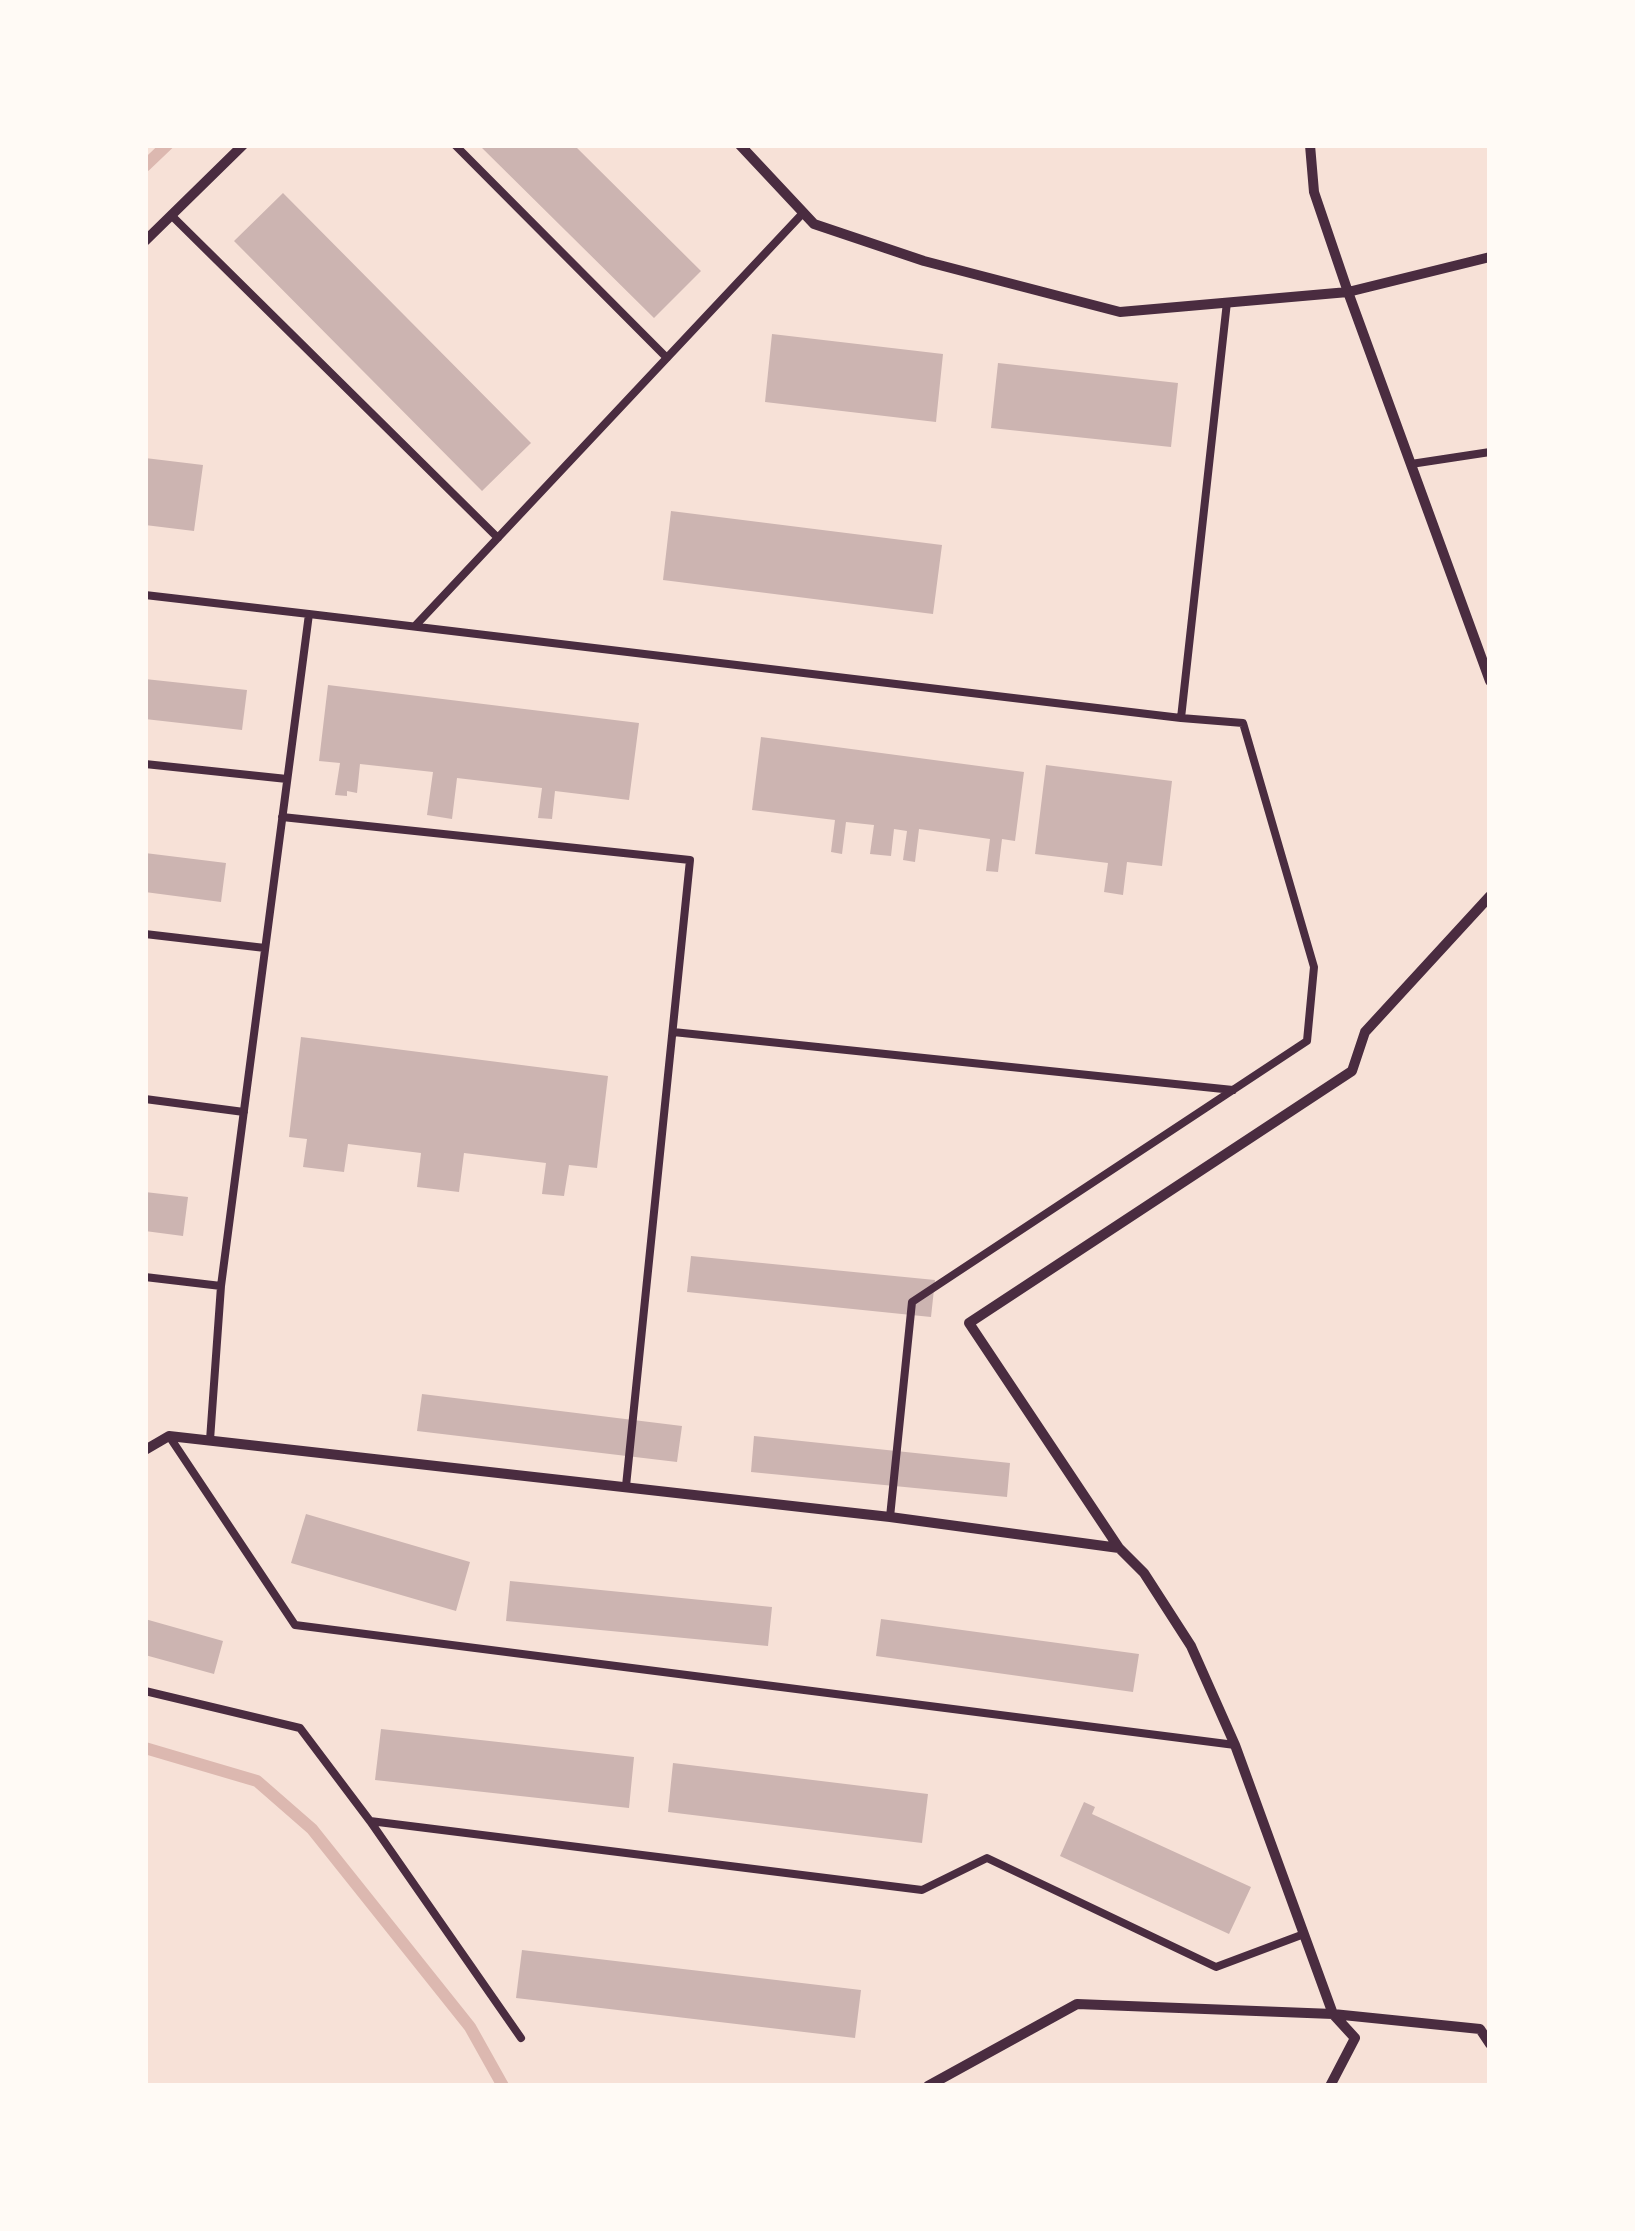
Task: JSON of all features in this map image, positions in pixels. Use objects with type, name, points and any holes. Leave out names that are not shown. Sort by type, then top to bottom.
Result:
[{"type":"street","points":[[145,241],[243,145]]},
{"type":"street","points":[[740,145],[814,224],[924,261],[1120,312],[1348,292],[1490,257]]},
{"type":"street","points":[[1310,145],[1314,192],[1490,680]]},
{"type":"street","points":[[1330,2086],[1355,2038],[1333,2014],[1235,1745],[1191,1646],[968,1322],[1352,1071],[1365,1032],[1490,896]]},
{"type":"street","points":[[145,1450],[169,1436],[210,1440],[890,1517],[1120,1548]]},
{"type":"street","points":[[928,2086],[1077,2004],[1333,2014],[1480,2029],[1490,2044]]},
{"type":"lane","points":[[455,145],[667,358]]},
{"type":"lane","points":[[414,626],[804,213]]},
{"type":"lane","points":[[171,215],[498,538]]},
{"type":"lane","points":[[1181,718],[1226,302]]},
{"type":"lane","points":[[1411,464],[1490,452]]},
{"type":"lane","points":[[145,595],[1243,723],[1314,967],[1307,1041],[912,1302],[890,1517]]},
{"type":"lane","points":[[210,1440],[221,1286],[310,614]]},
{"type":"lane","points":[[145,764],[288,779]]},
{"type":"lane","points":[[282,818],[690,860],[626,1486]]},
{"type":"lane","points":[[145,934],[266,948]]},
{"type":"lane","points":[[673,1032],[1233,1090]]},
{"type":"lane","points":[[145,1099],[244,1112]]},
{"type":"lane","points":[[145,1276],[221,1286]]},
{"type":"lane","points":[[169,1436],[295,1625],[1235,1745]]},
{"type":"lane","points":[[145,1691],[300,1728],[370,1821],[520,2038]]},
{"type":"lane","points":[[370,1821],[922,1890],[987,1858],[1216,1967],[1304,1934]]},
{"type":"building","points":[[479,145],[574,145],[701,271],[654,318]]},
{"type":"building","points":[[283,193],[531,443],[482,491],[234,241]]},
{"type":"building","points":[[772,334],[943,354],[936,422],[765,402]]},
{"type":"building","points":[[998,363],[1178,383],[1171,447],[991,428]]},
{"type":"building","points":[[145,458],[203,465],[194,531],[145,525]]},
{"type":"building","points":[[671,511],[942,545],[933,614],[663,580]]},
{"type":"building","points":[[145,679],[247,690],[242,730],[145,719]]},
{"type":"building","points":[[328,685],[639,723],[629,800],[555,791],[552,819],[538,818],[542,788],[457,778],[452,819],[427,815],[433,772],[360,764],[357,793],[335,795],[340,763],[319,761]]},
{"type":"building","points":[[761,737],[1024,772],[1015,841],[1002,839],[998,872],[986,871],[990,839],[919,829],[915,862],[903,860],[907,831],[894,829],[891,856],[870,854],[874,825],[846,822],[842,854],[831,852],[835,820],[752,810]]},
{"type":"building","points":[[1046,765],[1172,781],[1162,866],[1127,862],[1123,895],[1104,892],[1108,863],[1035,854]]},
{"type":"building","points":[[145,853],[226,863],[221,902],[145,892]]},
{"type":"building","points":[[301,1037],[608,1076],[597,1168],[569,1165],[564,1196],[542,1194],[546,1163],[464,1153],[459,1192],[417,1187],[421,1153],[348,1144],[344,1172],[303,1167],[307,1139],[289,1137]]},
{"type":"building","points":[[145,1192],[188,1197],[183,1236],[145,1231]]},
{"type":"building","points":[[691,1256],[935,1280],[931,1317],[687,1292]]},
{"type":"building","points":[[422,1394],[682,1426],[677,1462],[417,1431]]},
{"type":"building","points":[[754,1436],[1010,1463],[1007,1497],[751,1472]]},
{"type":"building","points":[[306,1514],[470,1562],[456,1611],[291,1563]]},
{"type":"building","points":[[510,1581],[772,1607],[768,1646],[506,1621]]},
{"type":"building","points":[[145,1619],[223,1641],[214,1674],[145,1655]]},
{"type":"building","points":[[881,1619],[1139,1654],[1133,1692],[876,1656]]},
{"type":"building","points":[[381,1729],[634,1757],[629,1808],[375,1780]]},
{"type":"building","points":[[673,1763],[928,1794],[922,1843],[668,1812]]},
{"type":"building","points":[[1084,1802],[1095,1807],[1092,1814],[1251,1887],[1229,1934],[1060,1856]]},
{"type":"building","points":[[522,1950],[861,1990],[855,2038],[516,1998]]},
{"type":"waterway","points":[[145,166],[167,145]]},
{"type":"waterway","points":[[145,1748],[257,1781],[312,1829],[470,2027],[503,2086]]}]
